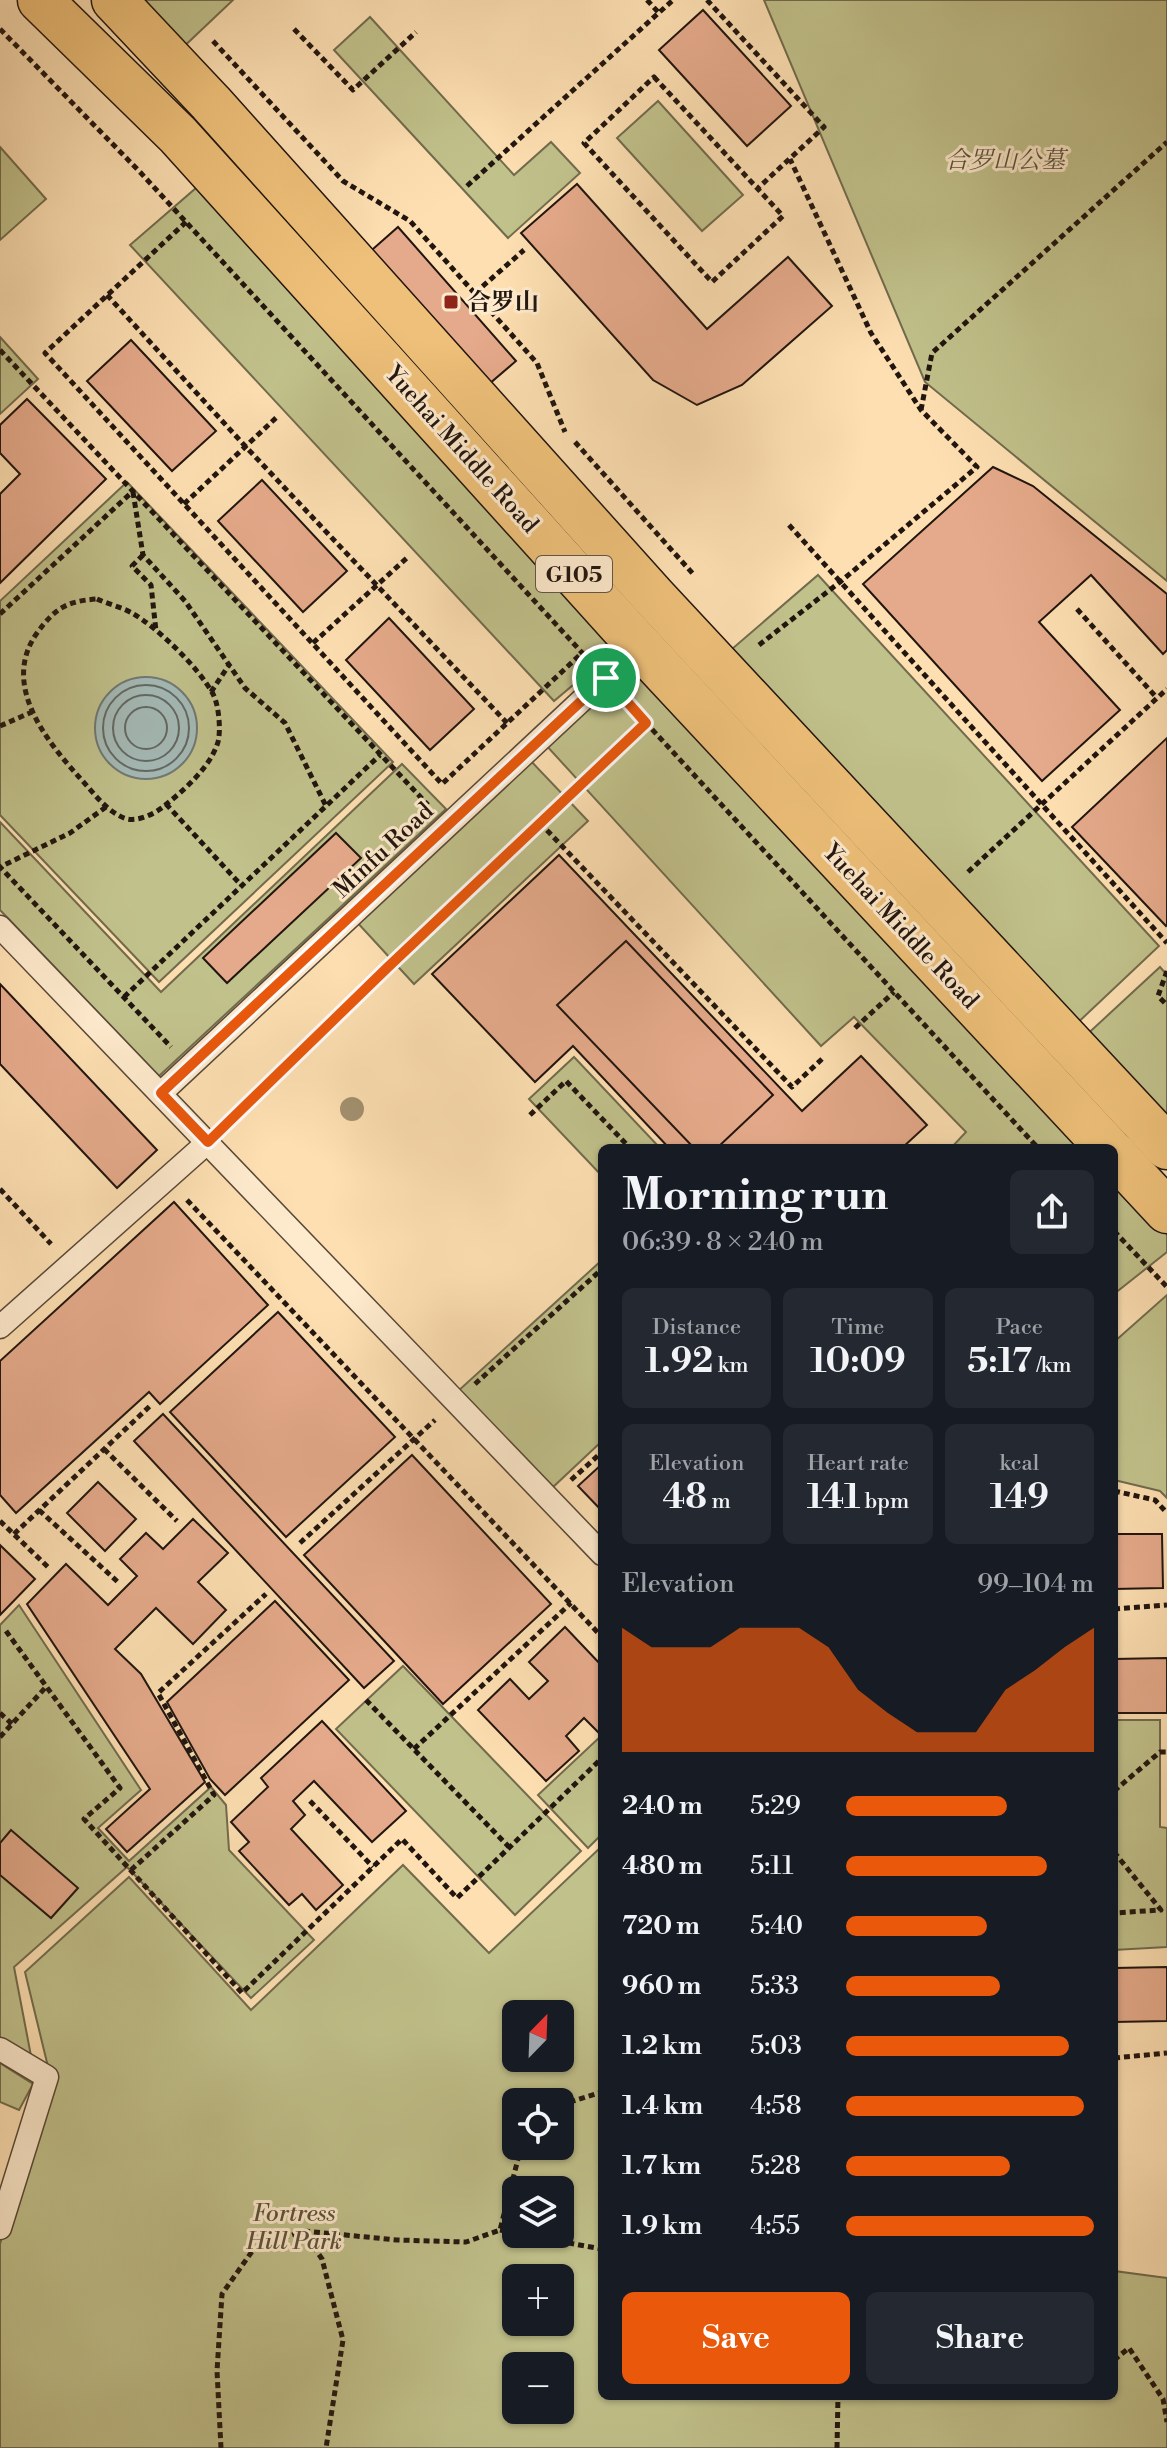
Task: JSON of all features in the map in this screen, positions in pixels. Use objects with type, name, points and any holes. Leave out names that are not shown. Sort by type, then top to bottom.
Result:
[{"type":"highway","name":"Yuehai Middle Road","points":[[40,0],[178,135],[640,646],[1104,1144]]},
{"type":"highway","name":"Yuehai Middle Road","points":[[114,0],[211,103],[654,597],[1167,1147]]},
{"type":"highway","points":[[1118,1158],[1167,1211]]},
{"type":"lane","name":"Minfu Road","points":[[161,1093],[640,646]]},
{"type":"lane","points":[[0,927],[598,1550]]},
{"type":"lane","points":[[0,1327],[208,1142]]},
{"type":"lane","points":[[0,2049],[47,2077],[0,2228]]},
{"type":"path","points":[[647,0],[659,13]]},
{"type":"path","points":[[467,186],[673,0]]},
{"type":"path","points":[[707,0],[824,127],[758,189]]},
{"type":"path","points":[[0,29],[186,222],[1034,1144]]},
{"type":"path","points":[[294,29],[353,90],[416,32]]},
{"type":"path","points":[[204,31],[343,181],[410,221],[475,293],[537,363],[563,430],[698,579]]},
{"type":"path","points":[[654,77],[758,189],[783,216],[712,282],[584,143],[654,77]]},
{"type":"path","points":[[921,410],[932,353],[1167,142]]},
{"type":"path","points":[[759,645],[840,582],[977,467],[921,410],[871,333],[790,159]]},
{"type":"path","points":[[186,222],[45,353],[442,784],[582,653]]},
{"type":"path","points":[[475,293],[524,250]]},
{"type":"path","points":[[107,295],[507,723]]},
{"type":"path","points":[[0,350],[429,807]]},
{"type":"path","points":[[184,504],[278,416]]},
{"type":"path","points":[[133,491],[143,555],[185,601],[245,688],[285,723],[326,806]]},
{"type":"path","points":[[0,614],[133,491]]},
{"type":"path","points":[[789,525],[1167,943]]},
{"type":"path","points":[[143,555],[132,566],[151,585],[156,632]]},
{"type":"path","points":[[313,643],[408,557]]},
{"type":"path","points":[[97,599],[131,613],[156,632],[193,669],[215,697],[219,739],[210,760],[166,804],[141,818],[127,820],[106,807],[69,765],[32,712],[24,692],[22,667],[30,642],[49,615],[73,601],[97,599]]},
{"type":"path","points":[[1077,609],[1158,698]]},
{"type":"path","points":[[749,634],[770,657]]},
{"type":"path","points":[[211,692],[229,665]]},
{"type":"path","points":[[968,872],[1167,689]]},
{"type":"path","points":[[0,726],[32,712]]},
{"type":"path","points":[[208,1142],[646,723]]},
{"type":"path","points":[[124,997],[380,755]]},
{"type":"path","points":[[166,804],[241,885]]},
{"type":"path","points":[[106,807],[70,833],[0,867],[173,1050]]},
{"type":"path","points":[[540,823],[792,1087],[822,1059]]},
{"type":"path","points":[[957,860],[978,883]]},
{"type":"path","points":[[1167,971],[1158,996],[1167,1005]]},
{"type":"path","points":[[855,1028],[894,992]]},
{"type":"path","points":[[530,1115],[566,1081],[626,1144]]},
{"type":"path","points":[[167,1179],[598,1633]]},
{"type":"path","points":[[0,1189],[70,1264]]},
{"type":"path","points":[[1118,1235],[1167,1287]]},
{"type":"path","points":[[14,1534],[150,1406]]},
{"type":"path","points":[[104,1449],[177,1521]]},
{"type":"path","points":[[550,1500],[598,1456]]},
{"type":"path","points":[[1118,1492],[1155,1500],[1167,1513]]},
{"type":"path","points":[[39,1510],[120,1584]]},
{"type":"path","points":[[0,1521],[49,1568]]},
{"type":"path","points":[[131,1870],[214,1795],[158,1693],[266,1594]]},
{"type":"path","points":[[414,1749],[571,1603]]},
{"type":"path","points":[[1118,1609],[1167,1605]]},
{"type":"path","points":[[6,1631],[120,1788],[84,1819],[242,1993],[402,1839],[457,1898],[598,1762]]},
{"type":"path","points":[[0,1737],[46,1687]]},
{"type":"path","points":[[366,1700],[509,1847]]},
{"type":"path","points":[[0,1713],[12,1724]]},
{"type":"path","points":[[1118,1788],[1160,1752],[1167,1752]]},
{"type":"path","points":[[310,1801],[373,1867]]},
{"type":"path","points":[[1118,1857],[1164,1911]]},
{"type":"path","points":[[1118,1913],[1164,1911]]},
{"type":"path","points":[[1118,2058],[1167,2053]]},
{"type":"path","points":[[574,2101],[598,2093]]},
{"type":"path","points":[[221,2448],[217,2371],[222,2294],[253,2250],[303,2231],[397,2240],[466,2242],[500,2230],[518,2160]]},
{"type":"path","points":[[303,2231],[322,2259],[343,2340],[326,2448]]},
{"type":"path","points":[[574,2244],[598,2248]]},
{"type":"path","points":[[1118,2357],[1129,2348],[1163,2399],[1167,2422]]},
{"type":"path","points":[[837,2448],[838,2400]]},
{"type":"green space","points":[[127,0],[233,0],[177,53]]},
{"type":"green space","name":"合罗山公墓","points":[[764,0],[1167,0],[1167,581],[925,382]]},
{"type":"green space","points":[[370,17],[514,175],[551,142],[580,173],[508,238],[334,50]]},
{"type":"green space","points":[[658,101],[743,195],[702,231],[617,138]]},
{"type":"green space","points":[[0,147],[46,199],[0,240]]},
{"type":"green space","points":[[203,182],[623,643],[554,701],[130,245]]},
{"type":"green space","points":[[0,337],[38,379],[0,414]]},
{"type":"green space","points":[[127,482],[393,762],[159,982],[0,815],[0,601]]},
{"type":"green space","points":[[818,575],[1159,946],[1071,1029],[725,655]]},
{"type":"green space","points":[[639,660],[1091,1144],[955,1144],[966,1132],[854,1017],[821,1046],[545,744]]},
{"type":"green space","points":[[528,758],[588,821],[414,984],[355,920]]},
{"type":"green space","points":[[402,764],[446,809],[159,1076],[0,910],[0,822],[161,992]]},
{"type":"green space","points":[[1160,967],[1167,975],[1167,1132],[1081,1040]]},
{"type":"green space","points":[[574,1057],[656,1144],[598,1144],[598,1172],[529,1099]]},
{"type":"green space","points":[[1118,1172],[1167,1224],[1167,1252],[1118,1291]]},
{"type":"green space","points":[[598,1264],[598,1445],[552,1488],[457,1392]]},
{"type":"green space","points":[[1167,1295],[1167,1498],[1160,1491],[1118,1481],[1118,1338]]},
{"type":"green space","points":[[19,1605],[141,1790],[98,1828],[129,1861],[211,1787],[226,1805],[229,1850],[314,1940],[251,1998],[127,1867],[14,1967],[32,2061],[0,2040],[0,1625]]},
{"type":"green space","points":[[403,1666],[581,1851],[515,1915],[336,1729]]},
{"type":"green space","points":[[1118,1720],[1160,1720],[1160,1827],[1167,1828],[1167,1947],[1118,1950]]},
{"type":"green space","points":[[598,1739],[598,1838],[588,1848],[538,1795]]},
{"type":"green space","name":"Fortress Hill Park","points":[[598,1850],[598,2400],[1118,2400],[1118,2272],[1167,2278],[1167,2448],[0,2448],[0,2244],[51,2079],[25,1972],[129,1877],[251,2010],[403,1865],[489,1953]]},
{"type":"green space","points":[[0,2063],[33,2084],[19,2110],[0,2102]]},
{"type":"water","points":[[146,677],[166,681],[182,692],[193,708],[197,728],[193,748],[182,764],[166,775],[146,779],[126,775],[110,764],[99,748],[95,728],[99,708],[110,692],[126,681]]},
{"type":"building","points":[[703,10],[791,106],[747,146],[659,50]]},
{"type":"building","points":[[577,184],[707,329],[788,257],[832,306],[742,385],[697,405],[653,380],[521,233]]},
{"type":"building","points":[[398,227],[516,361],[482,390],[365,256]]},
{"type":"building","points":[[131,340],[216,431],[172,471],[87,381]]},
{"type":"building","points":[[27,399],[106,479],[0,583],[0,494],[20,474],[0,453],[0,425]]},
{"type":"building","points":[[993,467],[1033,486],[1167,594],[1167,650],[1163,654],[1091,575],[1039,622],[1120,710],[1042,781],[863,584]]},
{"type":"building","points":[[262,480],[347,571],[303,612],[218,521]]},
{"type":"building","points":[[389,618],[474,709],[430,750],[346,660]]},
{"type":"building","points":[[1167,738],[1167,925],[1166,926],[1072,827]]},
{"type":"building","points":[[336,833],[361,858],[227,983],[203,958]]},
{"type":"building","points":[[559,855],[802,1111],[861,1056],[927,1125],[906,1144],[665,1144],[573,1046],[535,1082],[432,974]]},
{"type":"building","points":[[626,941],[773,1095],[721,1144],[690,1144],[557,1005]]},
{"type":"building","points":[[0,984],[157,1150],[117,1188],[0,1064]]},
{"type":"building","points":[[174,1202],[268,1305],[160,1404],[149,1392],[16,1513],[0,1495],[0,1361]]},
{"type":"building","points":[[278,1312],[395,1437],[286,1537],[170,1412]]},
{"type":"building","points":[[163,1414],[394,1661],[364,1688],[134,1441]]},
{"type":"building","points":[[412,1455],[551,1604],[443,1704],[304,1555]]},
{"type":"building","points":[[598,1468],[598,1507],[578,1486]]},
{"type":"building","points":[[98,1482],[136,1519],[105,1551],[67,1513]]},
{"type":"building","points":[[193,1519],[228,1553],[198,1582],[226,1610],[193,1644],[156,1608],[115,1649],[141,1674],[205,1782],[127,1852],[106,1829],[150,1789],[27,1604],[66,1564],[108,1605],[137,1576],[120,1559],[146,1533],[163,1549]]},
{"type":"building","points":[[1118,1534],[1162,1534],[1163,1588],[1118,1589]]},
{"type":"building","points":[[0,1545],[35,1579],[0,1615]]},
{"type":"building","points":[[275,1601],[349,1680],[225,1795],[210,1779],[167,1702]]},
{"type":"building","points":[[565,1627],[598,1662],[598,1732],[584,1718],[566,1736],[579,1751],[546,1781],[478,1710],[510,1679],[529,1699],[548,1681],[529,1662]]},
{"type":"building","points":[[1167,1658],[1167,1713],[1118,1713],[1118,1659]]},
{"type":"building","points":[[322,1721],[406,1811],[372,1842],[314,1781],[293,1801],[305,1815],[291,1829],[343,1885],[316,1910],[302,1894],[289,1905],[239,1851],[249,1842],[231,1822],[268,1787],[261,1778]]},
{"type":"building","points":[[11,1830],[78,1888],[51,1918],[0,1875],[0,1843]]},
{"type":"building","points":[[1167,1967],[1167,2021],[1118,2022],[1118,1968]]},
{"type":"place","name":"合罗山","points":[[451,302]]},
{"type":"route","points":[[606,678],[646,723],[208,1142],[161,1093],[606,678]]}]
